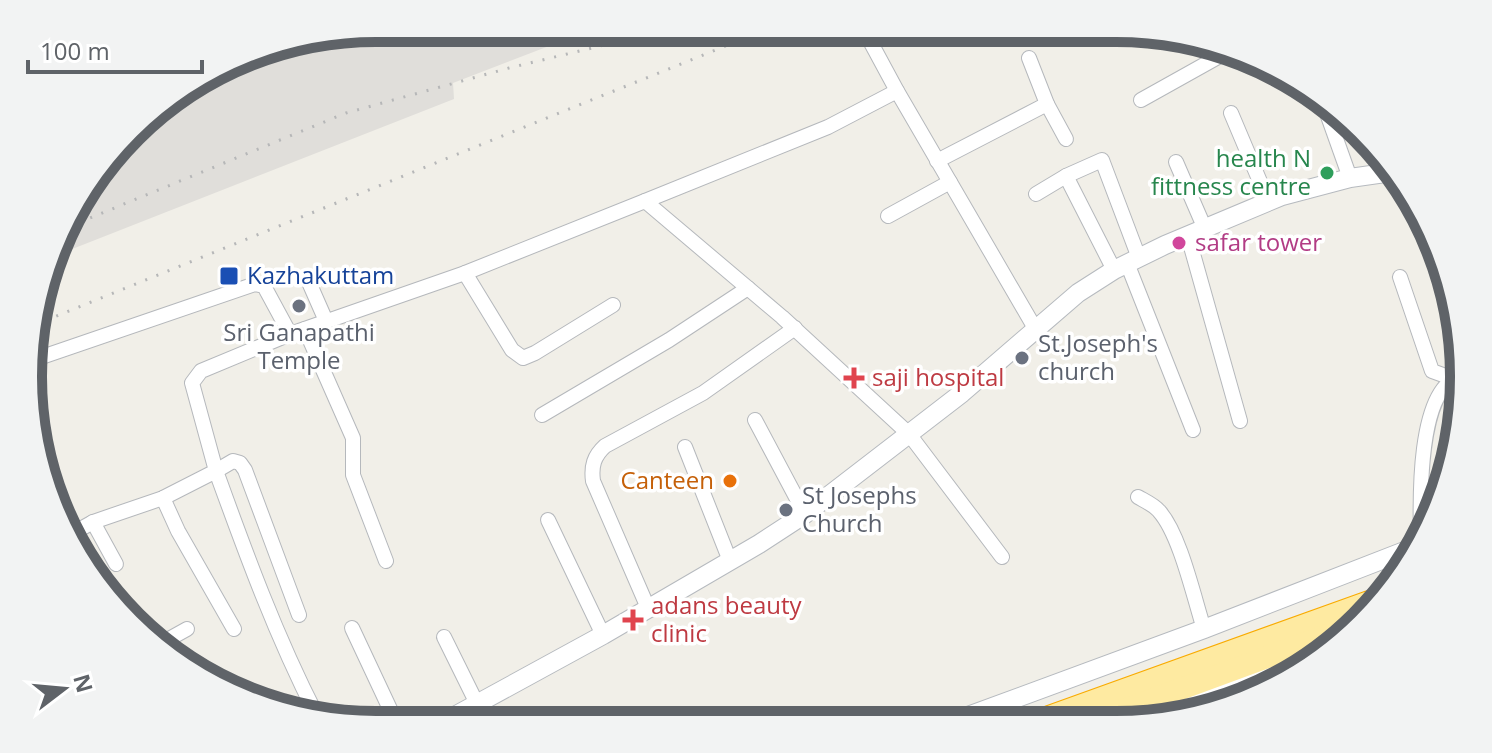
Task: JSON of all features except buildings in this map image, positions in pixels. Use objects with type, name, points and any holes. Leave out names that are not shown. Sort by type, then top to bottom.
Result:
[{"type":"highway","points":[[1066,711],[1359,606]]},
{"type":"highway","points":[[1122,711],[1328,635]]},
{"type":"main road","points":[[463,711],[603,635],[805,514],[909,434],[1078,293],[1127,264],[1282,196],[1350,178],[1381,174]]},
{"type":"main road","points":[[982,711],[1399,553]]},
{"type":"main road","points":[[1001,711],[1159,656],[1389,570]]},
{"type":"main road","points":[[1159,708],[1290,662]]},
{"type":"street","points":[[871,42],[1036,330]]},
{"type":"street","points":[[1029,58],[1047,104],[1066,139]]},
{"type":"street","points":[[1141,100],[1217,58]]},
{"type":"street","points":[[311,705],[257,587],[216,471],[192,383],[201,371],[326,321],[465,273],[645,201],[828,127],[897,91]]},
{"type":"street","points":[[937,161],[1047,104]]},
{"type":"street","points":[[1231,113],[1269,203]]},
{"type":"street","points":[[1329,119],[1350,178]]},
{"type":"street","points":[[1036,194],[1102,160],[1127,264],[1193,430]]},
{"type":"street","points":[[1176,162],[1196,232],[1240,421]]},
{"type":"street","points":[[1066,176],[1127,264]]},
{"type":"street","points":[[888,216],[950,182]]},
{"type":"street","points":[[645,201],[795,328],[909,434],[1002,557]]},
{"type":"street","points":[[465,273],[512,350],[523,358],[613,305]]},
{"type":"street","points":[[1400,277],[1432,371],[1450,376]]},
{"type":"street","points":[[308,280],[326,321]]},
{"type":"street","points":[[43,357],[255,284],[264,286],[297,332],[353,438],[353,475],[386,561]]},
{"type":"street","points":[[542,415],[669,340],[748,288]]},
{"type":"street","points":[[648,608],[593,481],[591,469],[594,460],[605,446],[703,393],[795,328]]},
{"type":"street","points":[[1420,515],[1419,485],[1434,403],[1450,383]]},
{"type":"street","points":[[755,420],[805,514]]},
{"type":"street","points":[[685,447],[730,561]]},
{"type":"street","points":[[79,530],[163,498],[233,461],[243,466],[299,615]]},
{"type":"street","points":[[1138,497],[1158,509],[1164,518],[1204,629]]},
{"type":"street","points":[[163,498],[178,531],[234,629]]},
{"type":"street","points":[[548,520],[603,635]]},
{"type":"street","points":[[93,522],[116,564]]},
{"type":"street","points":[[352,628],[391,711]]},
{"type":"street","points":[[169,639],[187,629]]},
{"type":"street","points":[[444,637],[481,711]]},
{"type":"shaded area","points":[[560,42],[453,83],[454,99],[66,252],[98,191],[140,140],[191,98],[248,67],[311,48],[355,43]]},
{"type":"railway","points":[[80,222],[346,113],[617,42]]},
{"type":"railway","points":[[47,320],[735,42]]},
{"type":"place","name":"health N fittness centre","points":[[1327,173]]},
{"type":"place","name":"safar tower","points":[[1179,243]]},
{"type":"place","name":"Kazhakuttam","points":[[229,276]]},
{"type":"place","name":"Sri Ganapathi Temple","points":[[299,306]]},
{"type":"place","name":"St.Joseph's church","points":[[1022,358]]},
{"type":"place","name":"saji hospital","points":[[854,378]]},
{"type":"place","name":"Canteen","points":[[730,481]]},
{"type":"place","name":"St Josephs Church","points":[[786,510]]},
{"type":"place","name":"adans beauty clinic","points":[[633,620]]}]
